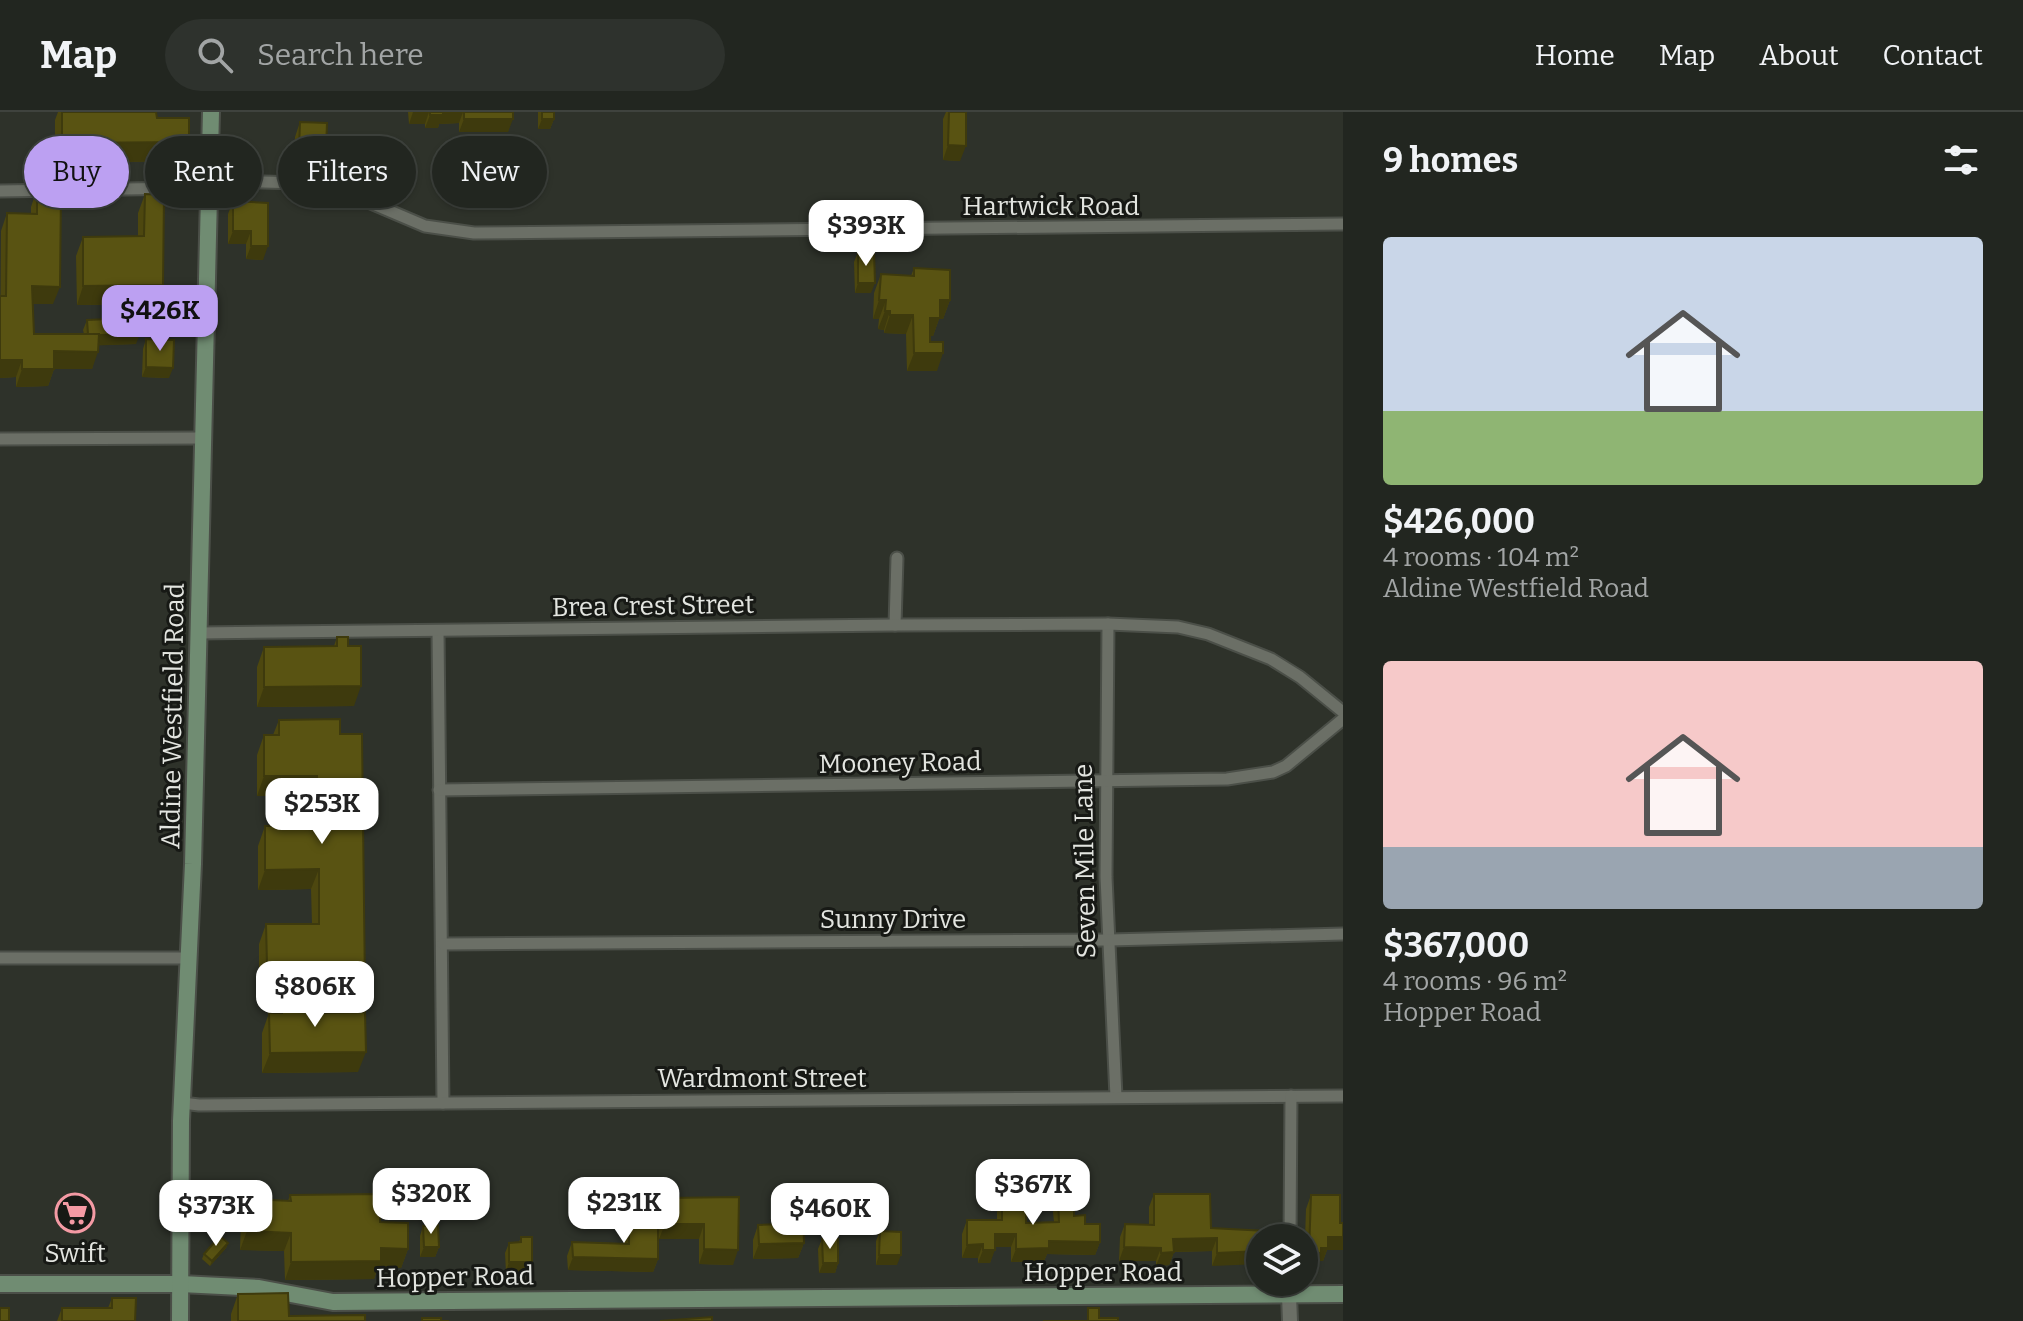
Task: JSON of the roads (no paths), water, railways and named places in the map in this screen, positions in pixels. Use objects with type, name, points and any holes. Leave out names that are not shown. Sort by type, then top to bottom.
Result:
[{"type":"main road","name":"Aldine Westfield Road","points":[[210,136],[211,112]]},
{"type":"main road","name":"Aldine Westfield Road","points":[[180,1321],[182,1103],[190,958],[208,208]]},
{"type":"main road","name":"Hopper Road","points":[[0,1284],[181,1284],[259,1288],[333,1302],[1246,1289]]},
{"type":"main road","name":"Hopper Road","points":[[1318,1291],[1343,1294]]},
{"type":"street","name":"Hartwick Road","points":[[262,182],[322,185],[425,226],[474,233],[1343,224]]},
{"type":"street","name":"Hartwick Road","points":[[0,191],[145,188]]},
{"type":"street","points":[[0,439],[202,438]]},
{"type":"street","points":[[895,625],[897,558]]},
{"type":"street","name":"Brea Crest Street","points":[[199,633],[895,625],[1108,624],[1178,627],[1239,644],[1300,677],[1343,712]]},
{"type":"street","name":"Seven Mile Lane","points":[[1108,624],[1106,877],[1116,1097]]},
{"type":"street","points":[[438,631],[443,1103]]},
{"type":"street","name":"Mooney Road","points":[[439,790],[1227,779],[1273,772],[1298,758],[1343,719]]},
{"type":"street","name":"Sunny Drive","points":[[443,944],[1110,940],[1343,934]]},
{"type":"street","points":[[0,958],[190,958]]},
{"type":"street","points":[[1290,1224],[1291,1096]]},
{"type":"street","name":"Wardmont Street","points":[[182,1103],[1343,1096]]},
{"type":"street","points":[[1290,1296],[1290,1321]]},
{"type":"place","name":"Swift","points":[[75,1213]]}]
